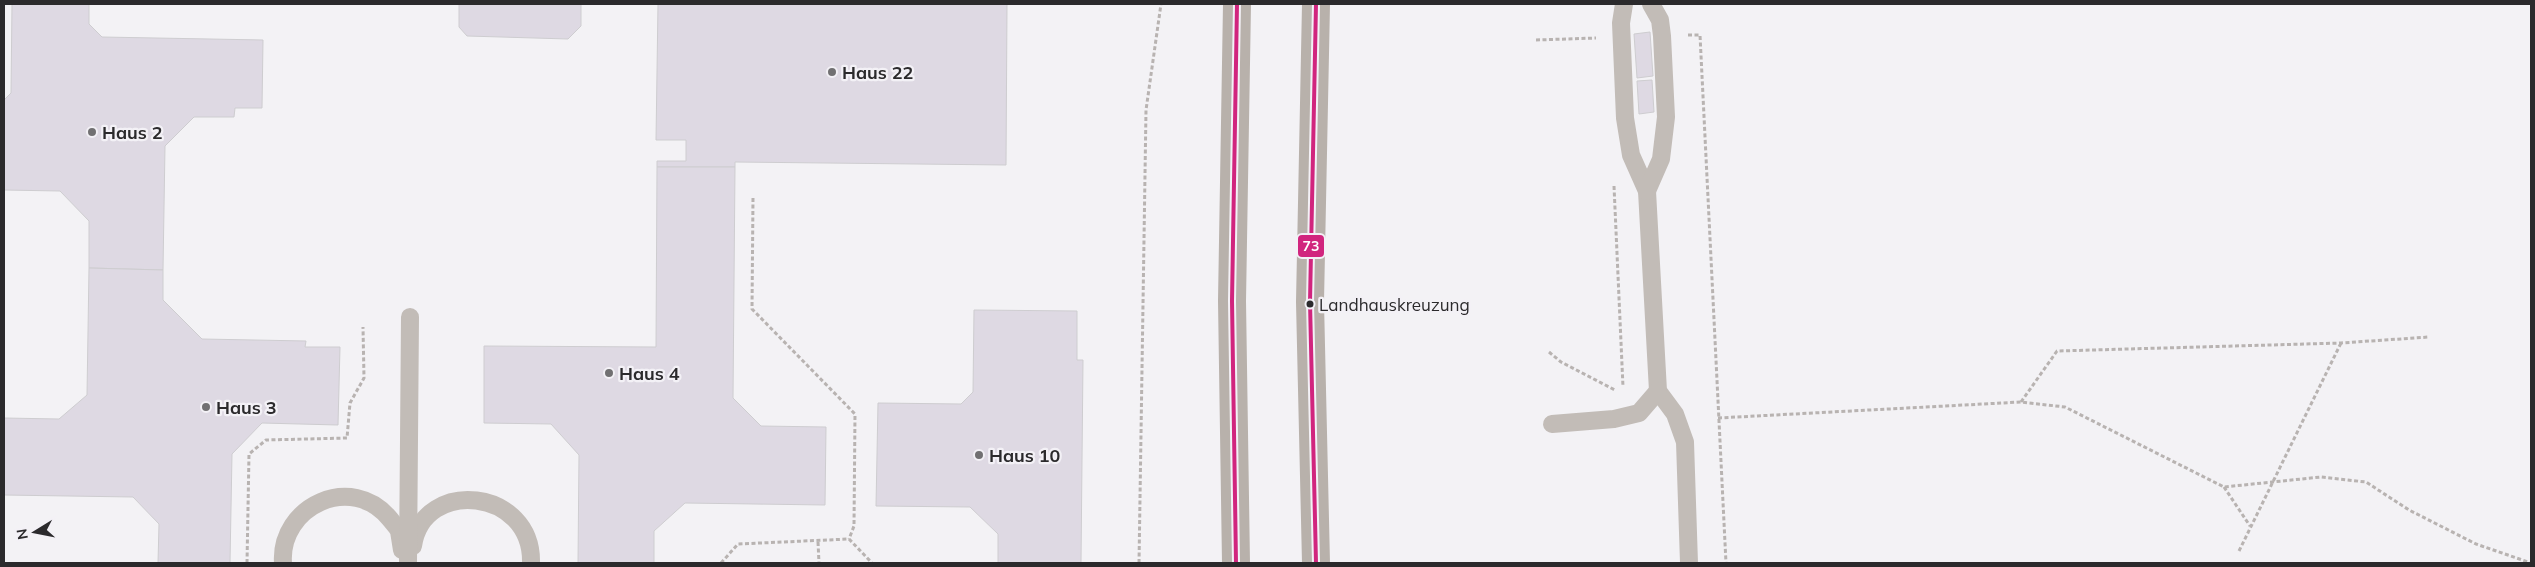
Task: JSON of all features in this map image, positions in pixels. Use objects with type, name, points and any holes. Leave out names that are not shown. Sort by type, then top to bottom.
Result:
[{"type":"main road","points":[[1236,563],[1232,301],[1237,4]]},
{"type":"main road","points":[[1316,4],[1310,302],[1316,563]]},
{"type":"lane","points":[[1624,4],[1620,23],[1625,118],[1630,155],[1647,191],[1658,391],[1675,414],[1685,442],[1689,563]]},
{"type":"lane","points":[[1647,191],[1661,159],[1666,117],[1660,20],[1651,4]]},
{"type":"lane","points":[[410,317],[410,563]]},
{"type":"lane","points":[[1552,424],[1614,419],[1639,413],[1658,391]]},
{"type":"lane","points":[[283,563],[284,544],[290,529],[299,515],[312,505],[329,498],[348,496],[366,500],[383,510],[398,530],[404,563]]},
{"type":"lane","points":[[410,563],[415,532],[435,510],[455,500],[478,500],[500,507],[515,518],[526,536],[531,563]]},
{"type":"path","points":[[1139,563],[1146,110],[1160,4]]},
{"type":"path","points":[[1662,36],[1700,35],[1726,563]]},
{"type":"path","points":[[1536,40],[1598,38]]},
{"type":"path","points":[[1549,352],[1561,362],[1624,394],[1613,176]]},
{"type":"path","points":[[753,198],[752,309],[855,414],[854,526],[849,539]]},
{"type":"path","points":[[247,563],[249,454],[266,440],[347,438],[350,403],[364,378],[362,327]]},
{"type":"path","points":[[2021,402],[2057,351],[2341,342],[2429,337]]},
{"type":"path","points":[[2239,551],[2341,342]]},
{"type":"path","points":[[1718,418],[2021,402],[2065,407],[2224,487],[2250,526]]},
{"type":"path","points":[[2224,487],[2275,480],[2321,477],[2366,482],[2409,510],[2476,544],[2531,563]]},
{"type":"path","points":[[721,563],[738,544],[818,542],[849,539]]},
{"type":"path","points":[[849,539],[872,563]]},
{"type":"path","points":[[818,542],[818,563]]},
{"type":"building","name":"Haus 2","points":[[12,4],[89,4],[89,24],[102,37],[263,40],[262,108],[235,108],[234,117],[194,117],[165,146],[163,270],[89,268],[89,221],[60,191],[4,190],[4,100],[11,93]]},
{"type":"building","points":[[459,4],[581,4],[581,26],[568,39],[467,36],[459,27]]},
{"type":"building","name":"Haus 22","points":[[658,4],[1007,4],[1006,165],[735,162],[735,167],[657,167],[657,161],[686,161],[686,140],[656,140]]},
{"type":"building","points":[[1650,32],[1653,76],[1637,78],[1634,34]]},
{"type":"building","points":[[1652,80],[1654,112],[1639,114],[1637,81]]},
{"type":"building","name":"Haus 4","points":[[657,167],[735,167],[733,398],[761,426],[826,427],[825,505],[685,503],[654,531],[654,563],[578,563],[579,455],[551,424],[484,423],[484,346],[656,347]]},
{"type":"building","name":"Haus 3","points":[[89,268],[163,270],[163,300],[202,339],[306,341],[305,347],[340,347],[338,425],[262,423],[232,454],[230,563],[158,563],[159,524],[133,497],[4,495],[4,418],[59,419],[87,395]]},
{"type":"building","name":"Haus 10","points":[[974,310],[1077,311],[1077,360],[1083,360],[1081,563],[998,563],[998,534],[970,507],[876,506],[878,403],[961,404],[973,392]]},
{"type":"transit line","name":"73","points":[[1236,563],[1232,301],[1237,4]]},
{"type":"transit line","name":"73","points":[[1316,4],[1310,302],[1316,563]]},
{"type":"place","name":"Haus 22","points":[[832,72]]},
{"type":"place","name":"Haus 2","points":[[92,132]]},
{"type":"place","name":"Landhauskreuzung","points":[[1310,304]]},
{"type":"place","name":"Haus 4","points":[[609,373]]},
{"type":"place","name":"Haus 3","points":[[206,407]]},
{"type":"place","name":"Haus 10","points":[[979,455]]}]
